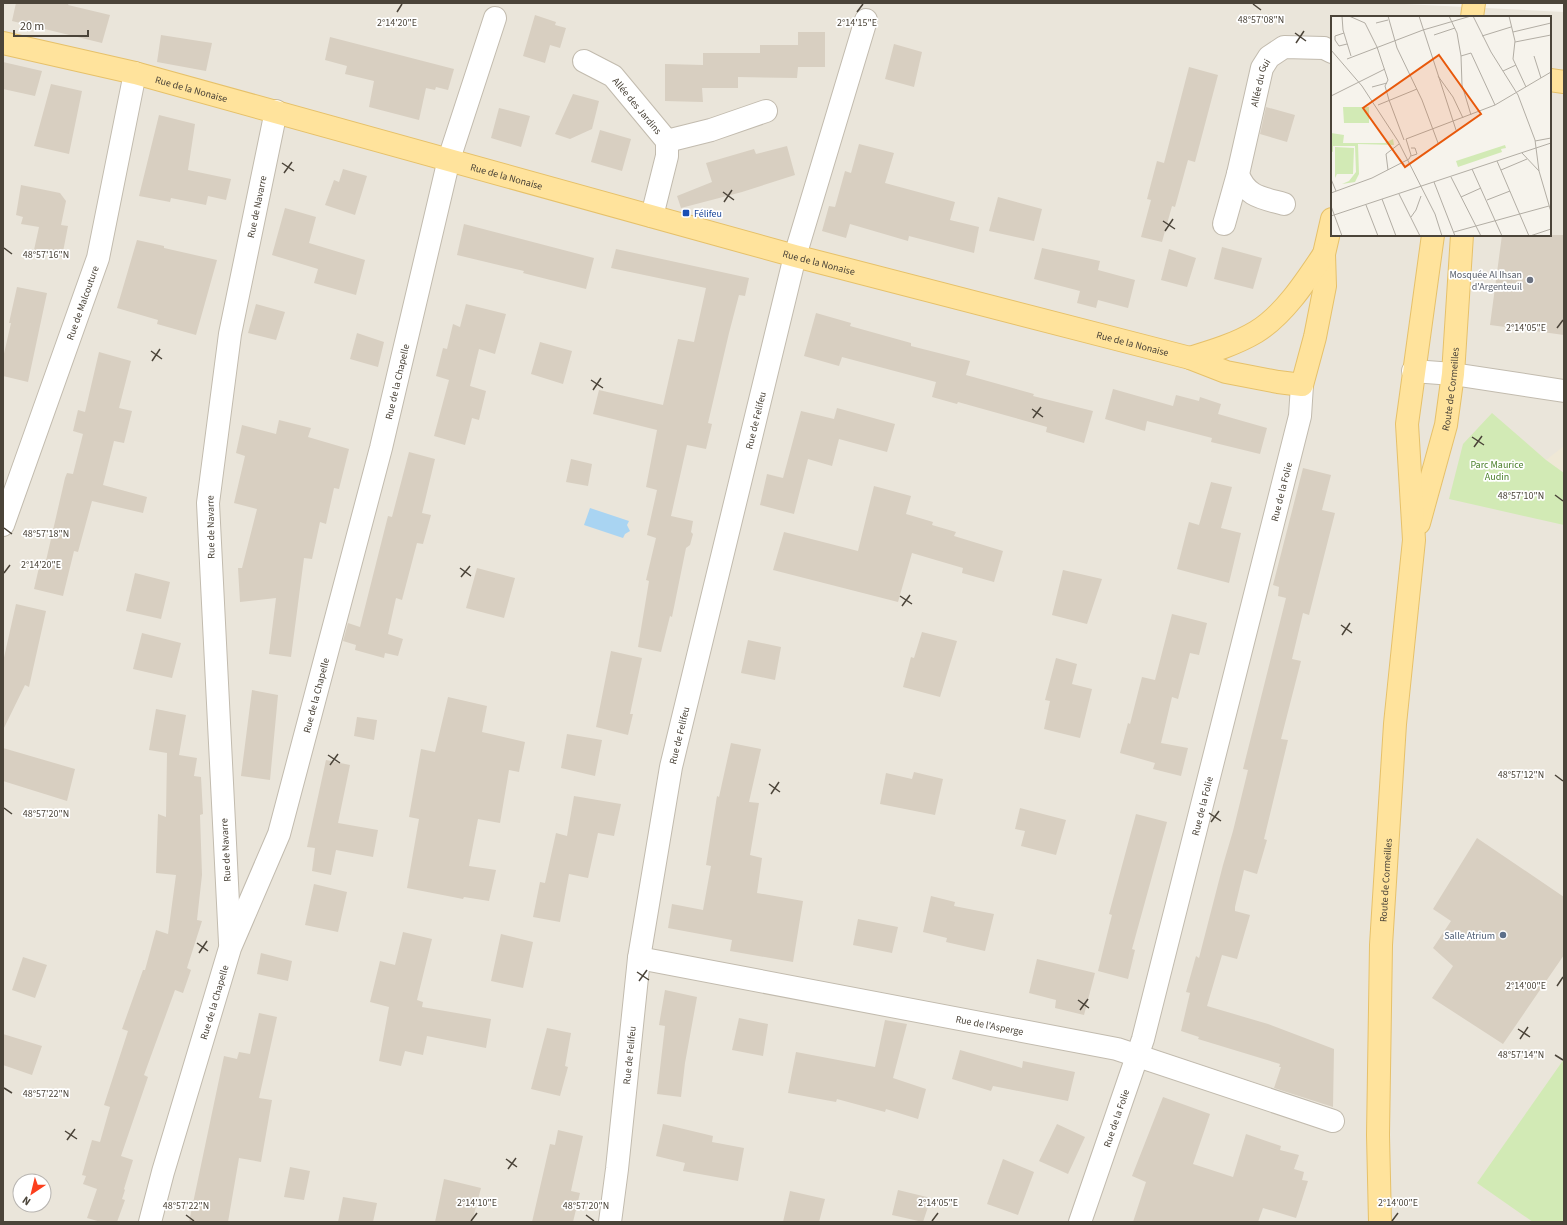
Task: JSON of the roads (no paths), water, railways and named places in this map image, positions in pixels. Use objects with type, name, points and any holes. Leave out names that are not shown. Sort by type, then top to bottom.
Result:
[{"type":"main road","points":[[1472,16],[1474,3]]},
{"type":"main road","name":"Rue de la Nonaise","points":[[3,43],[135,73],[795,256],[1190,358],[1226,372],[1302,385]]},
{"type":"main road","points":[[1551,80],[1564,82]]},
{"type":"main road","points":[[1302,385],[1325,286],[1324,254],[1331,223]]},
{"type":"main road","name":"Route de Cormeilles","points":[[1380,1222],[1378,1135],[1381,945],[1395,724],[1414,540],[1407,424],[1413,370],[1433,236]]},
{"type":"main road","name":"Route de Cormeilles","points":[[1414,540],[1446,425],[1454,374],[1462,236]]},
{"type":"main road","points":[[1190,358],[1238,342],[1257,332],[1286,306],[1309,278],[1324,254]]},
{"type":"street","points":[[449,159],[495,18]]},
{"type":"street","name":"Rue de Felifeu","points":[[610,1222],[617,1170],[639,958],[671,767],[795,256],[866,20]]},
{"type":"street","name":"Allée du Gui","points":[[1224,224],[1238,174],[1262,68],[1269,57],[1284,47],[1324,48],[1331,52]]},
{"type":"street","name":"Allée des Jardins","points":[[584,61],[613,76],[667,141],[667,156],[652,216]]},
{"type":"street","name":"Rue de Malcouture","points":[[3,525],[98,258],[135,73]]},
{"type":"street","name":"Rue de Navarre","points":[[230,948],[208,503],[230,334],[276,111]]},
{"type":"street","name":"Allée des Jardins","points":[[667,141],[711,130],[766,111]]},
{"type":"street","name":"Rue de la Chapelle","points":[[150,1222],[163,1172],[230,948],[279,834],[381,448],[449,159]]},
{"type":"street","points":[[1238,174],[1241,184],[1253,195],[1284,204]]},
{"type":"street","points":[[1413,370],[1454,374],[1564,391]]},
{"type":"street","name":"Rue de la Folie","points":[[1080,1222],[1137,1056],[1300,416],[1302,385]]},
{"type":"street","name":"Rue de l'Asperge","points":[[639,958],[1117,1049],[1333,1121]]},
{"type":"water","points":[[590,508],[629,521],[627,525],[630,531],[625,534],[623,538],[584,525]]},
{"type":"place","name":"Félifeu","points":[[686,213]]},
{"type":"place","name":"Mosquée Al Ihsan d'Argenteuil","points":[[1530,280]]},
{"type":"place","name":"Salle Atrium","points":[[1503,935]]},
{"type":"park label","name":"Parc Maurice Audin","points":[[1497,470]]}]
